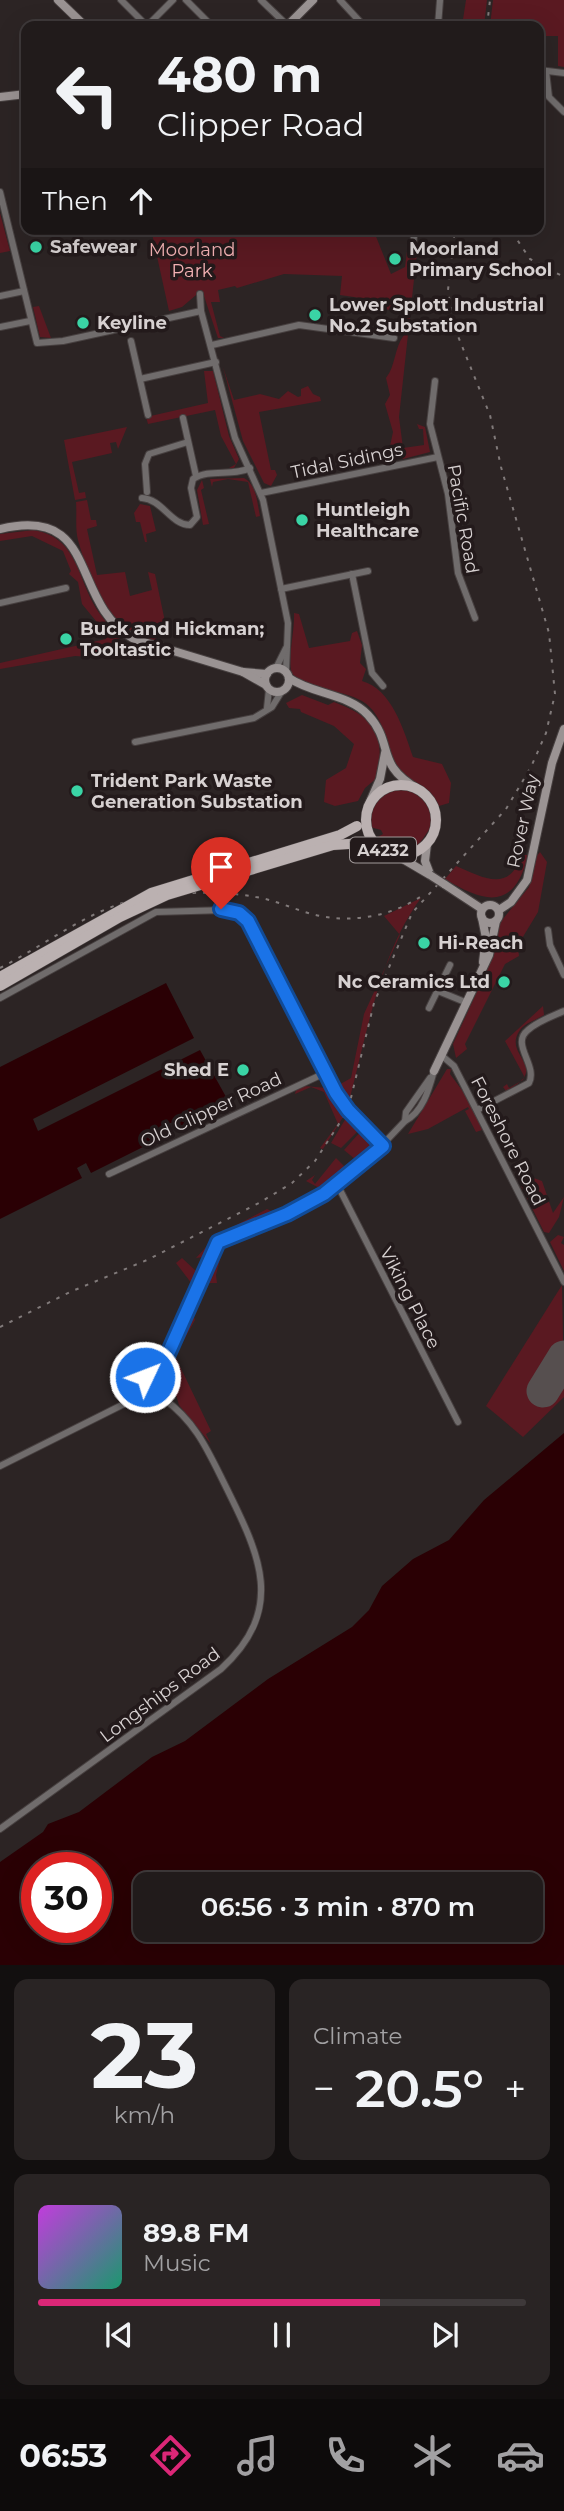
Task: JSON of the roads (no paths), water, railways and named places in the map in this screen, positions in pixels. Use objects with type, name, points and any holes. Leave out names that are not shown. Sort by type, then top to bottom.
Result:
[{"type":"main road","name":"A4232","points":[[0,977],[151,893],[340,835],[357,826],[367,809],[390,786],[404,785],[418,789],[428,797],[435,812],[435,829],[427,844],[411,853],[396,855],[364,843],[333,845],[166,895],[120,917],[0,986]]},
{"type":"main road","name":"A4232","points":[[367,809],[367,828],[379,848]]},
{"type":"street","points":[[58,0],[80,21]]},
{"type":"street","points":[[121,0],[142,21]]},
{"type":"street","points":[[152,21],[173,0]]},
{"type":"street","points":[[186,0],[207,21]]},
{"type":"street","points":[[261,0],[283,21]]},
{"type":"street","points":[[293,21],[313,0]]},
{"type":"street","points":[[340,0],[359,21]]},
{"type":"street","points":[[438,21],[440,0]]},
{"type":"street","points":[[544,70],[564,73]]},
{"type":"street","points":[[544,78],[549,97],[564,113]]},
{"type":"street","points":[[0,97],[21,95]]},
{"type":"street","points":[[0,192],[37,343],[53,343],[201,310]]},
{"type":"street","points":[[412,244],[414,235]]},
{"type":"street","points":[[0,296],[24,291]]},
{"type":"street","points":[[0,528],[32,524],[62,535],[78,555],[101,611],[127,636],[144,644],[243,672],[267,674],[276,668],[286,648],[288,622],[261,493],[235,438],[201,310],[200,294]]},
{"type":"street","points":[[0,327],[30,321]]},
{"type":"street","points":[[212,345],[299,325],[394,338]]},
{"type":"street","points":[[131,341],[148,415]]},
{"type":"street","points":[[140,379],[216,362]]},
{"type":"street","name":"Pacific Road","points":[[435,382],[429,419],[449,501],[458,573],[475,618]]},
{"type":"street","points":[[142,498],[152,500],[182,524],[190,526],[197,517],[191,488],[196,476],[184,421]]},
{"type":"street","points":[[147,492],[145,464],[149,454],[188,442]]},
{"type":"street","name":"Tidal Sidings","points":[[261,493],[438,457]]},
{"type":"street","points":[[196,476],[239,472],[250,468]]},
{"type":"street","points":[[281,589],[368,571]]},
{"type":"street","points":[[352,574],[372,673],[383,686]]},
{"type":"street","points":[[0,603],[66,588]]},
{"type":"street","points":[[135,742],[248,720],[272,707],[283,690],[287,675],[289,651],[286,648]]},
{"type":"street","points":[[276,668],[311,690],[349,702],[367,714],[381,735],[385,753],[397,776],[418,789]]},
{"type":"street","points":[[243,672],[268,687],[311,690]]},
{"type":"street","points":[[267,674],[268,708]]},
{"type":"street","name":"Rover Way","points":[[499,910],[511,902],[527,880],[554,755],[564,729]]},
{"type":"street","points":[[367,809],[380,779],[385,753]]},
{"type":"street","points":[[427,844],[425,861],[430,875]]},
{"type":"street","points":[[396,855],[444,884],[482,914],[488,923],[496,921]]},
{"type":"street","points":[[482,914],[492,904],[499,910],[489,956],[483,962]]},
{"type":"street","points":[[0,998],[160,911],[215,908],[237,912],[248,921],[344,1107],[383,1146]]},
{"type":"street","points":[[159,1374],[218,1242],[287,1214],[338,1186],[383,1146],[405,1121],[406,1112],[434,1071],[483,962],[485,938],[482,914]]},
{"type":"street","points":[[548,930],[550,945],[564,975]]},
{"type":"street","points":[[429,1008],[450,965]]},
{"type":"street","points":[[438,991],[466,1002]]},
{"type":"street","points":[[477,1110],[529,1083],[532,1071],[522,1047],[523,1035],[530,1028],[564,1011]]},
{"type":"street","name":"Foreshore Road","points":[[441,1055],[454,1066],[564,1282]]},
{"type":"street","name":"Old Clipper Road","points":[[109,1174],[326,1073]]},
{"type":"street","name":"Viking Place","points":[[338,1186],[458,1422]]},
{"type":"street","points":[[130,1363],[143,1380],[142,1395]]},
{"type":"street","points":[[143,1380],[149,1375],[159,1374]]},
{"type":"street","points":[[142,1395],[152,1402],[164,1399],[169,1391],[168,1383],[159,1374]]},
{"type":"street","points":[[0,1466],[142,1395]]},
{"type":"street","name":"Longships Road","points":[[0,1829],[222,1669],[238,1653],[252,1628],[262,1587],[256,1548],[201,1436],[185,1415],[164,1399]]},
{"type":"railway","points":[[488,21],[490,0]]},
{"type":"railway","points":[[0,1327],[70,1292],[147,1260],[259,1203],[292,1183],[315,1161],[348,1110],[374,1003],[412,913],[506,809],[531,767],[546,733],[555,694],[549,633],[501,467],[490,415],[453,324],[448,290],[454,235]]},
{"type":"railway","points":[[514,235],[530,259],[564,277]]},
{"type":"railway","points":[[0,968],[93,915],[133,900],[154,896],[205,893],[244,895],[270,900],[312,914],[340,918],[382,914],[420,897]]},
{"type":"place","name":"Safewear","points":[[36,247]]},
{"type":"place","name":"Moorland Primary School","points":[[395,259]]},
{"type":"place","name":"Lower Splott Industrial No.2 Substation","points":[[315,315]]},
{"type":"place","name":"Keyline","points":[[83,323]]},
{"type":"place","name":"Huntleigh Healthcare","points":[[302,520]]},
{"type":"place","name":"Buck and Hickman; Tooltastic","points":[[66,639]]},
{"type":"place","name":"Trident Park Waste Generation Substation","points":[[77,791]]},
{"type":"place","name":"Hi-Reach","points":[[424,943]]},
{"type":"place","name":"Nc Ceramics Ltd","points":[[504,982]]},
{"type":"place","name":"Shed E","points":[[243,1070]]},
{"type":"park label","name":"Moorland Park","points":[[192,260]]}]
